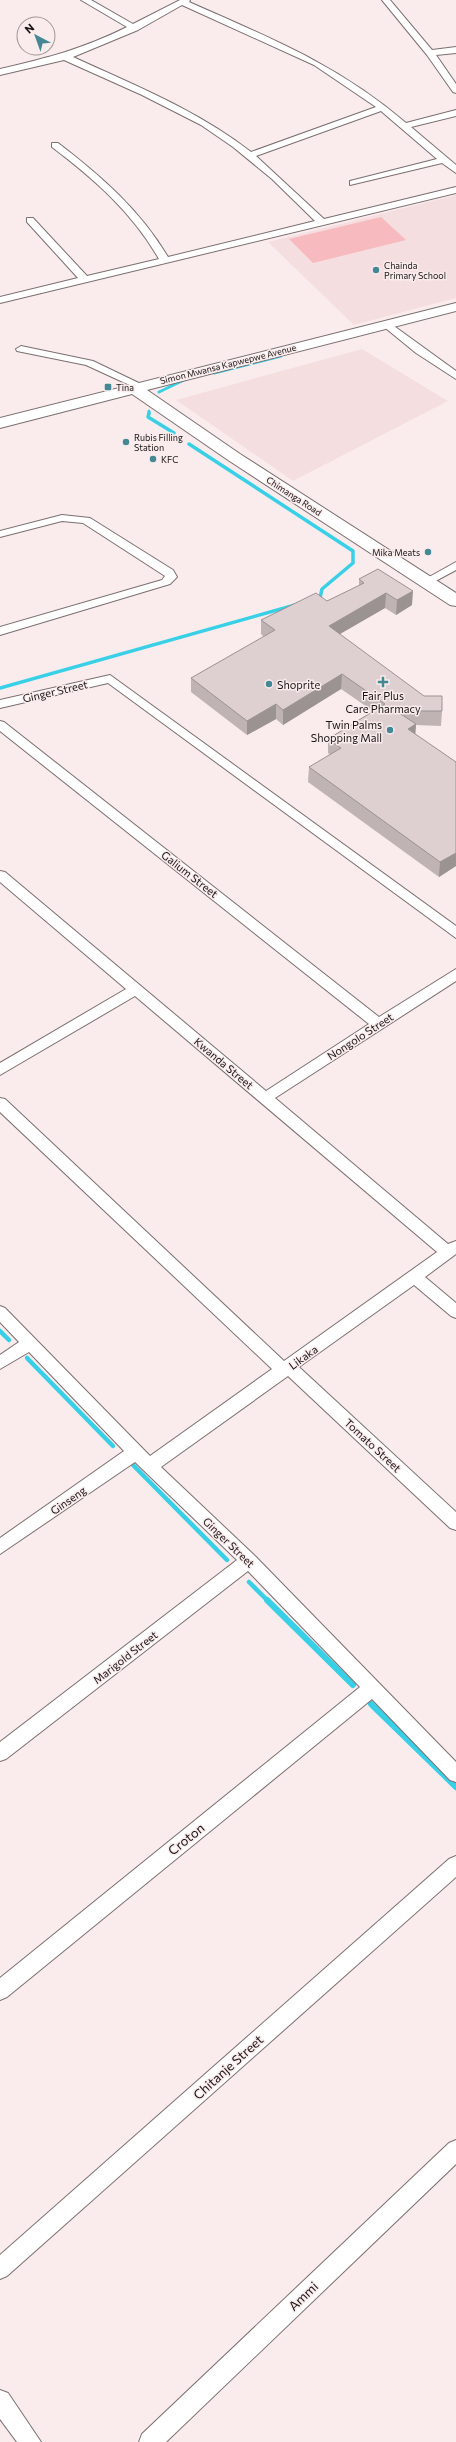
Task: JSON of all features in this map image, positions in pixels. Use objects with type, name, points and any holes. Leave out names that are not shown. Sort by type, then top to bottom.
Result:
[{"type":"main road","name":"Simon Mwansa Kapwepwe Avenue","points":[[0,423],[456,307]]},
{"type":"main road","name":"Chimanga Road","points":[[137,387],[234,457],[456,601]]},
{"type":"street","points":[[85,0],[135,28]]},
{"type":"street","points":[[386,0],[430,53],[456,90]]},
{"type":"street","points":[[0,72],[66,57],[98,45],[135,28],[184,1],[303,56],[335,75],[382,108],[456,170]]},
{"type":"street","points":[[430,53],[456,50]]},
{"type":"street","points":[[66,57],[183,111],[250,155],[323,223]]},
{"type":"street","points":[[250,155],[382,108]]},
{"type":"street","points":[[403,126],[456,113]]},
{"type":"street","points":[[55,145],[111,189],[155,241],[166,260]]},
{"type":"street","points":[[353,183],[444,160]]},
{"type":"street","points":[[0,300],[456,190]]},
{"type":"street","points":[[30,220],[84,279]]},
{"type":"street","points":[[387,324],[420,352],[456,376]]},
{"type":"street","points":[[21,349],[88,363],[137,387]]},
{"type":"street","points":[[0,534],[62,518],[86,520],[169,572],[171,577],[166,582],[0,631]]},
{"type":"street","points":[[426,582],[456,565]]},
{"type":"street","name":"Ginger Street","points":[[0,704],[110,679],[456,933]]},
{"type":"street","name":"Galium Street","points":[[0,725],[379,1024]]},
{"type":"street","name":"Kwanda Street","points":[[0,875],[265,1098],[452,1249]]},
{"type":"street","name":"Nongolo Street","points":[[265,1098],[456,974]]},
{"type":"street","points":[[0,1070],[137,989]]},
{"type":"street","name":"Tomato Street","points":[[0,1103],[287,1369],[456,1523]]},
{"type":"street","name":"Likaka","points":[[149,1466],[287,1369],[452,1249]]},
{"type":"street","points":[[415,1277],[456,1312]]},
{"type":"street","name":"Ginger Street","points":[[0,1312],[149,1466],[250,1560],[371,1689],[456,1774]]},
{"type":"street","points":[[0,1363],[31,1343]]},
{"type":"street","name":"Ginseng","points":[[0,1547],[136,1452]]},
{"type":"street","name":"Marigold Street","points":[[0,1753],[250,1560]]},
{"type":"street","name":"Croton","points":[[0,1990],[371,1689]]},
{"type":"street","name":"Chitanje Street","points":[[0,2269],[456,1865]]},
{"type":"street","name":"Ammi","points":[[150,2442],[456,2150]]},
{"type":"street","points":[[0,2401],[30,2442]]},
{"type":"shaded area","name":"Chainda Primary School","points":[[456,195],[456,298],[354,325],[268,242]]},
{"type":"shaded area","points":[[381,217],[406,240],[313,263],[289,239]]},
{"type":"shaded area","points":[[362,349],[448,401],[293,481],[176,400]]},
{"type":"building","name":"Twin Palms Shopping Mall","points":[[378,569],[413,591],[397,600],[386,593],[329,626],[424,696],[442,696],[442,711],[396,711],[416,724],[408,729],[456,762],[456,853],[440,862],[309,767],[341,748],[328,739],[385,704],[342,674],[283,710],[276,704],[247,721],[191,678],[275,630],[261,620],[316,593],[327,601],[364,583],[359,579]]},
{"type":"waterway","points":[[214,373],[281,356]]},
{"type":"waterway","points":[[159,392],[184,380]]},
{"type":"waterway","points":[[149,413],[148,417],[174,433]]},
{"type":"waterway","points":[[189,444],[353,551],[353,563],[322,589],[320,598],[317,599]]},
{"type":"waterway","points":[[0,688],[295,605]]},
{"type":"waterway","points":[[0,1331],[9,1340]]},
{"type":"waterway","points":[[27,1358],[113,1446]]},
{"type":"waterway","points":[[133,1465],[227,1560]]},
{"type":"waterway","points":[[249,1582],[267,1600]]},
{"type":"waterway","points":[[267,1600],[353,1685]]},
{"type":"waterway","points":[[371,1704],[456,1787]]},
{"type":"place","name":"Chainda Primary School","points":[[376,270]]},
{"type":"place","name":"Tina","points":[[108,387]]},
{"type":"place","name":"Rubis Filling Station","points":[[126,442]]},
{"type":"place","name":"KFC","points":[[153,459]]},
{"type":"place","name":"Mika Meats","points":[[428,552]]},
{"type":"place","name":"Fair Plus Care Pharmacy","points":[[383,682]]},
{"type":"place","name":"Shoprite","points":[[269,684]]},
{"type":"place","name":"Twin Palms Shopping Mall","points":[[390,730]]}]
